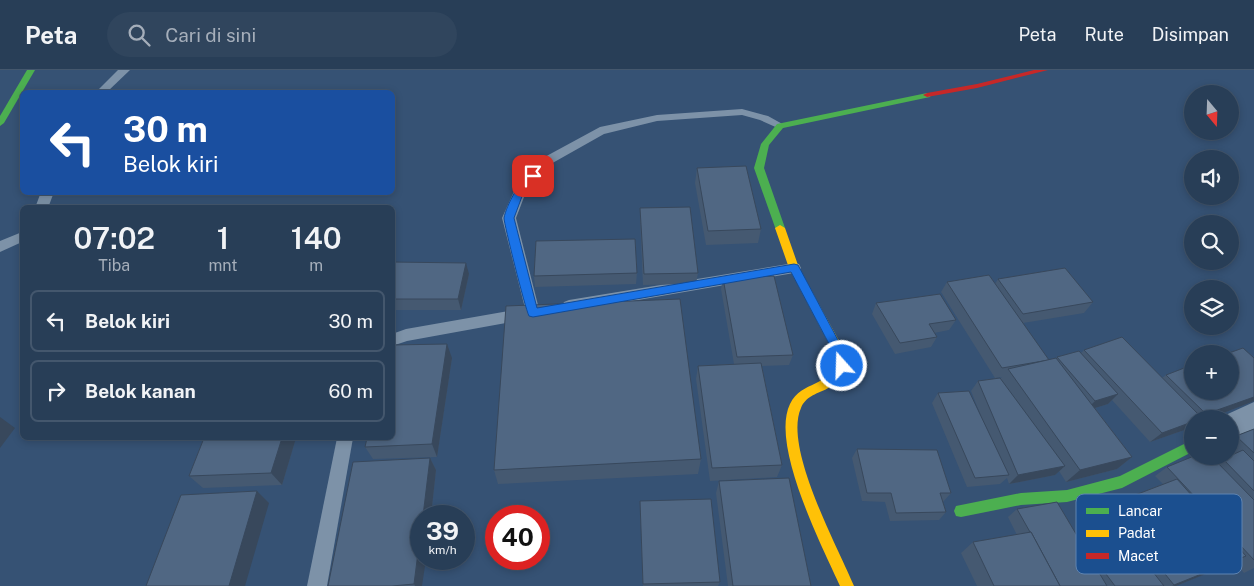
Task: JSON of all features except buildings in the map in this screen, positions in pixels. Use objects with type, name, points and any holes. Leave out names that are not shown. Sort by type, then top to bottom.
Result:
[{"type":"main road","points":[[0,123],[31,70]]},
{"type":"main road","points":[[847,586],[800,476],[791,432],[794,407],[811,393],[835,379],[842,366],[842,357],[794,268],[759,168],[765,144],[780,126],[891,101],[976,86],[1044,70]]},
{"type":"main road","points":[[961,511],[1021,499],[1067,496],[1122,482],[1184,450]]},
{"type":"street","points":[[1239,422],[1254,415]]},
{"type":"lane","points":[[103,90],[116,76],[125,70]]},
{"type":"lane","points":[[543,311],[509,218],[520,190],[545,162],[600,131],[657,118],[742,112],[764,118],[780,126]]},
{"type":"lane","points":[[0,247],[20,238]]},
{"type":"lane","points":[[395,339],[406,335],[794,268]]},
{"type":"lane","points":[[317,586],[345,440]]},
{"type":"traffic: fast","points":[[0,123],[31,70]]},
{"type":"traffic: fast","points":[[780,228],[759,168],[765,144],[780,126],[927,95]]},
{"type":"traffic: fast","points":[[961,511],[1021,499],[1067,496],[1122,482],[1184,450]]},
{"type":"traffic: slow","points":[[780,228],[794,268],[842,357],[836,376],[800,399],[795,406],[791,423],[793,444],[808,496],[847,586]]},
{"type":"traffic: jam","points":[[927,95],[977,86],[1044,70]]},
{"type":"route","points":[[533,176],[520,190],[509,218],[533,313],[794,268],[842,357],[842,366]]}]
